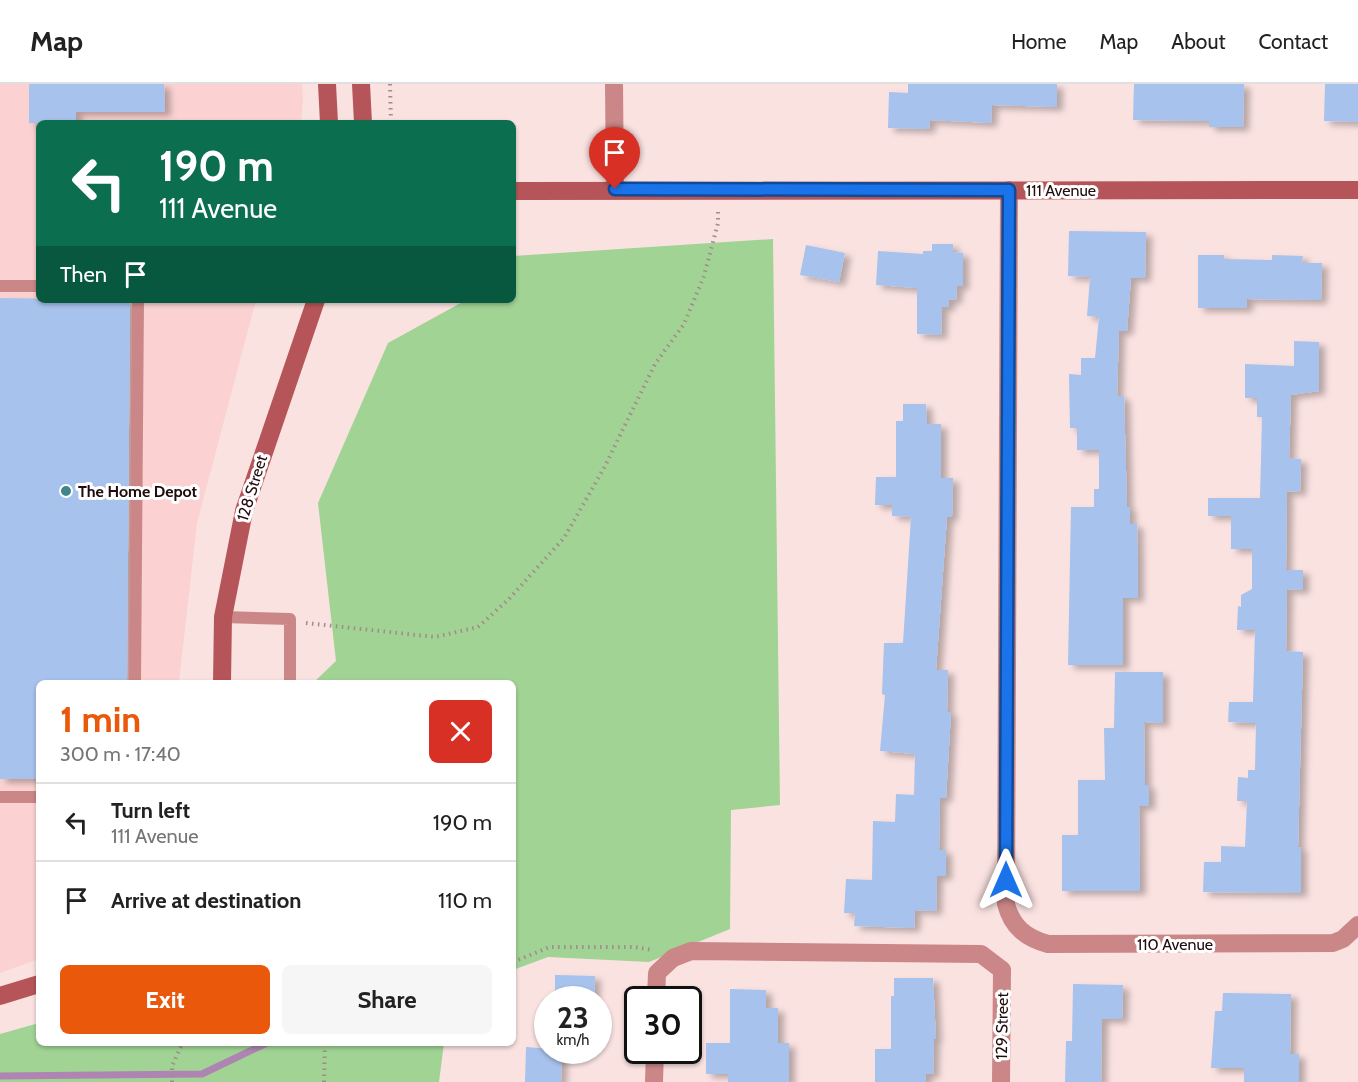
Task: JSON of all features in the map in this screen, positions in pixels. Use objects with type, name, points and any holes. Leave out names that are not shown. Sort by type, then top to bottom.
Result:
[{"type":"street","points":[[327,84],[329,120]]},
{"type":"street","points":[[361,84],[363,120]]},
{"type":"street","points":[[614,84],[615,189]]},
{"type":"street","name":"111 Avenue","points":[[516,191],[615,189],[1358,190]]},
{"type":"street","name":"110 Avenue","points":[[1009,190],[1006,904],[1010,921],[1030,939],[1048,944],[1333,943],[1343,939],[1358,925]]},
{"type":"street","name":"128 Street","points":[[222,680],[223,617],[244,511],[315,303]]},
{"type":"street","name":"129 Street","points":[[683,954],[691,951],[981,954],[1002,970],[1001,1082]]},
{"type":"street","points":[[656,986],[657,973],[673,958],[683,954]]},
{"type":"street","points":[[0,996],[36,985]]},
{"type":"street","points":[[654,1082],[655,1064]]},
{"type":"lane","points":[[0,286],[36,286]]},
{"type":"lane","points":[[135,680],[138,303]]},
{"type":"lane","points":[[223,617],[290,619],[290,680]]},
{"type":"lane","points":[[0,796],[36,797]]},
{"type":"path","points":[[390,84],[391,120]]},
{"type":"path","points":[[290,619],[330,627],[435,637],[478,627],[509,599],[564,538],[603,468],[655,364],[684,324],[704,276],[718,223],[718,190]]},
{"type":"path","points":[[516,961],[550,947],[634,947],[683,954]]},
{"type":"path","points":[[172,1082],[172,1066],[181,1046]]},
{"type":"path","points":[[324,1082],[325,1046]]},
{"type":"shaded area","points":[[0,84],[302,84],[301,120],[36,120],[36,303],[255,303],[197,523],[179,680],[36,680],[36,960],[0,973]]},
{"type":"green space","points":[[773,239],[780,805],[731,810],[730,929],[649,962],[548,957],[516,969],[516,680],[316,680],[336,661],[318,503],[388,343],[461,303],[516,303],[516,256]]},
{"type":"green space","points":[[36,1024],[36,1046],[444,1046],[439,1082],[0,1082],[0,1034]]},
{"type":"building","points":[[29,84],[164,84],[165,112],[76,112],[76,120],[36,120],[36,123],[29,123]]},
{"type":"building","points":[[908,84],[1057,84],[1057,107],[992,105],[991,123],[930,120],[929,129],[888,128],[889,92],[908,93]]},
{"type":"building","points":[[1134,84],[1244,84],[1243,127],[1209,127],[1209,121],[1133,120]]},
{"type":"building","points":[[1325,84],[1358,84],[1358,122],[1324,121]]},
{"type":"building","points":[[1069,231],[1146,232],[1145,278],[1131,278],[1127,331],[1119,331],[1117,396],[1124,396],[1127,507],[1130,507],[1130,524],[1137,524],[1138,561],[1138,598],[1123,598],[1123,665],[1068,665],[1071,507],[1094,507],[1094,489],[1099,489],[1099,450],[1077,450],[1077,428],[1070,428],[1069,374],[1081,375],[1081,358],[1095,358],[1099,317],[1087,316],[1090,277],[1068,276]]},
{"type":"building","points":[[932,244],[953,244],[953,252],[963,253],[963,286],[957,286],[956,300],[949,299],[949,307],[942,307],[941,335],[917,334],[917,288],[876,285],[878,251],[923,254],[923,251],[932,251]]},
{"type":"building","points":[[806,245],[845,253],[839,282],[800,275]]},
{"type":"building","points":[[1198,255],[1224,255],[1224,259],[1272,260],[1272,255],[1303,256],[1302,263],[1322,263],[1321,300],[1247,299],[1247,308],[1198,308]]},
{"type":"building","name":"The Home Depot","points":[[0,298],[36,299],[36,303],[130,303],[127,680],[36,680],[36,779],[0,779]]},
{"type":"building","points":[[1294,341],[1319,342],[1319,391],[1291,395],[1289,458],[1301,459],[1300,492],[1287,491],[1286,570],[1303,570],[1303,590],[1287,589],[1286,651],[1303,652],[1298,847],[1301,847],[1301,893],[1203,892],[1204,862],[1221,862],[1221,846],[1245,847],[1247,801],[1237,801],[1238,777],[1248,778],[1248,770],[1255,770],[1256,723],[1228,722],[1229,702],[1253,702],[1255,630],[1237,630],[1241,595],[1252,589],[1252,549],[1231,549],[1231,516],[1208,516],[1208,498],[1260,498],[1262,417],[1257,417],[1257,398],[1245,398],[1245,364],[1294,366]]},
{"type":"building","points":[[903,404],[926,404],[927,424],[941,424],[941,478],[953,478],[952,517],[947,517],[936,670],[948,670],[947,712],[951,712],[946,798],[940,798],[939,850],[946,850],[946,876],[937,876],[936,911],[915,910],[914,928],[854,926],[855,913],[844,913],[846,879],[872,880],[873,821],[895,822],[896,794],[914,795],[915,754],[880,751],[885,695],[882,694],[884,643],[903,643],[911,517],[892,516],[892,505],[875,505],[876,477],[896,477],[896,421],[903,421]]},
{"type":"building","points":[[1115,672],[1163,672],[1163,723],[1144,722],[1145,785],[1149,785],[1149,806],[1139,806],[1140,891],[1062,891],[1062,835],[1078,835],[1078,780],[1105,780],[1104,728],[1114,728]]},
{"type":"building","points":[[555,975],[595,976],[595,986],[555,986]]},
{"type":"building","points":[[894,978],[933,978],[936,1039],[934,1039],[933,1074],[926,1074],[926,1082],[875,1082],[875,1049],[891,1049],[891,996],[894,996]]},
{"type":"building","points":[[1073,984],[1123,985],[1122,1019],[1102,1019],[1101,1082],[1065,1082],[1066,1041],[1072,1041]]},
{"type":"building","points":[[730,989],[766,990],[766,1008],[778,1008],[778,1043],[789,1043],[789,1082],[728,1082],[728,1074],[706,1074],[706,1043],[730,1043]]},
{"type":"building","points":[[1223,993],[1291,994],[1290,1054],[1299,1054],[1299,1082],[1244,1082],[1244,1068],[1211,1068],[1215,1011],[1222,1011]]},
{"type":"building","points":[[526,1047],[534,1048],[534,1064],[562,1064],[561,1082],[525,1082]]},
{"type":"waterway","points":[[0,1076],[202,1074],[261,1046]]},
{"type":"place","name":"The Home Depot","points":[[66,491]]},
{"type":"route","points":[[615,189],[1009,190],[1006,880]]}]
